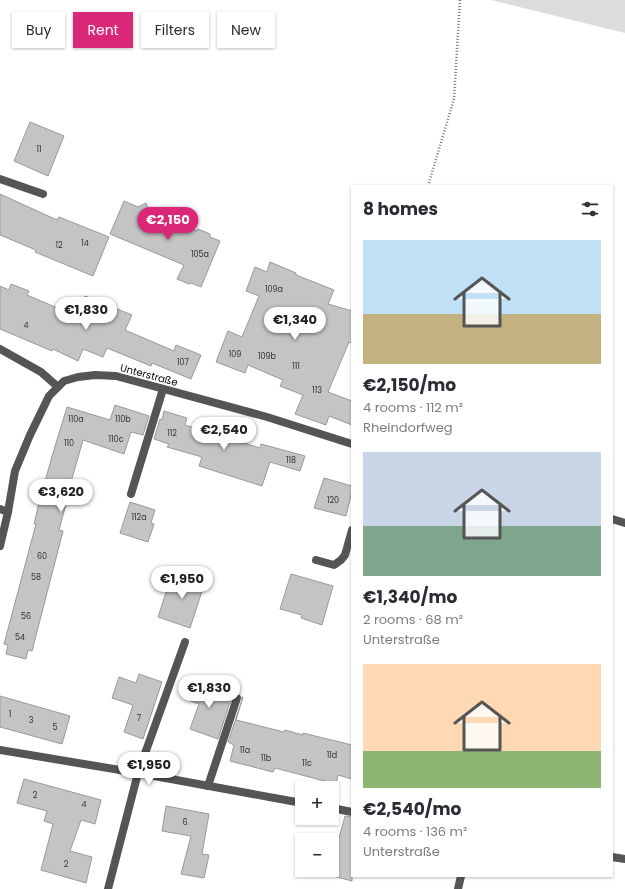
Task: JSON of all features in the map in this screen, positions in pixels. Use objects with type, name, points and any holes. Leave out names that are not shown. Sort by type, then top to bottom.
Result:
[{"type":"street","points":[[0,178],[43,194]]},
{"type":"street","points":[[0,348],[41,372],[58,387]]},
{"type":"street","name":"Unterstraße","points":[[0,546],[15,471],[30,434],[49,396],[64,381],[78,377],[95,375],[116,376],[267,417],[351,444]]},
{"type":"street","points":[[130,494],[162,389]]},
{"type":"street","points":[[0,509],[8,512]]},
{"type":"street","points":[[613,519],[625,523]]},
{"type":"street","points":[[316,560],[334,565],[341,560],[345,555],[351,534]]},
{"type":"street","points":[[108,889],[138,773],[184,642]]},
{"type":"street","points":[[208,786],[236,698]]},
{"type":"street","points":[[0,750],[295,802]]},
{"type":"street","points":[[339,809],[351,812]]},
{"type":"street","points":[[613,857],[625,859]]},
{"type":"street","points":[[458,889],[462,877]]},
{"type":"path","points":[[428,185],[454,99],[460,0]]},
{"type":"shaded area","points":[[491,0],[625,0],[625,33]]},
{"type":"building","points":[[30,122],[64,136],[48,176],[14,161]]},
{"type":"building","points":[[0,194],[57,220],[59,217],[109,237],[93,276],[35,252],[36,250],[0,235]]},
{"type":"building","points":[[124,201],[138,207],[146,203],[149,211],[197,231],[198,229],[210,234],[210,237],[220,241],[201,287],[177,279],[184,265],[110,234]]},
{"type":"building","points":[[270,262],[296,273],[296,275],[334,290],[328,304],[351,311],[351,343],[349,342],[328,392],[351,401],[351,425],[329,416],[326,425],[295,414],[303,395],[280,386],[283,380],[248,365],[245,373],[216,362],[228,331],[242,337],[259,296],[246,291],[255,267],[267,272]]},
{"type":"building","points":[[11,284],[29,291],[27,295],[67,312],[69,308],[78,312],[85,296],[132,315],[125,330],[174,351],[176,345],[201,355],[191,379],[152,363],[151,366],[107,348],[103,357],[83,349],[78,361],[53,349],[52,351],[0,329],[0,286],[9,290]]},
{"type":"building","points":[[115,405],[149,416],[143,435],[131,432],[124,454],[83,440],[59,530],[63,531],[32,651],[28,650],[26,659],[6,654],[8,645],[4,644],[36,524],[34,524],[40,499],[67,407],[110,420]]},
{"type":"building","points":[[164,411],[187,418],[185,425],[260,448],[261,444],[305,456],[300,471],[270,462],[262,486],[199,466],[202,457],[167,447],[169,444],[154,439]]},
{"type":"building","points":[[324,478],[351,486],[351,495],[346,516],[314,508]]},
{"type":"building","points":[[130,502],[155,510],[151,523],[154,524],[148,542],[120,533]]},
{"type":"building","points":[[173,571],[205,582],[190,628],[158,617]]},
{"type":"building","points":[[291,574],[333,586],[322,625],[301,618],[302,615],[280,609]]},
{"type":"building","points":[[139,674],[162,682],[143,739],[124,732],[133,705],[112,698],[119,677],[136,683]]},
{"type":"building","points":[[195,680],[234,694],[232,696],[218,739],[190,729],[199,704],[188,700]]},
{"type":"building","points":[[0,696],[70,716],[62,744],[0,727]]},
{"type":"building","points":[[243,697],[236,720],[284,732],[285,730],[303,735],[303,733],[351,745],[351,779],[338,775],[337,781],[325,781],[275,768],[273,772],[230,761],[234,745],[228,742]]},
{"type":"building","points":[[24,779],[101,800],[95,824],[81,820],[70,851],[92,857],[86,883],[41,870],[53,824],[44,821],[47,811],[17,803]]},
{"type":"building","points":[[166,806],[209,814],[202,854],[209,855],[204,878],[181,874],[191,836],[162,831]]},
{"type":"building","points":[[345,816],[351,817],[352,881],[337,877],[339,877],[339,838]]}]
